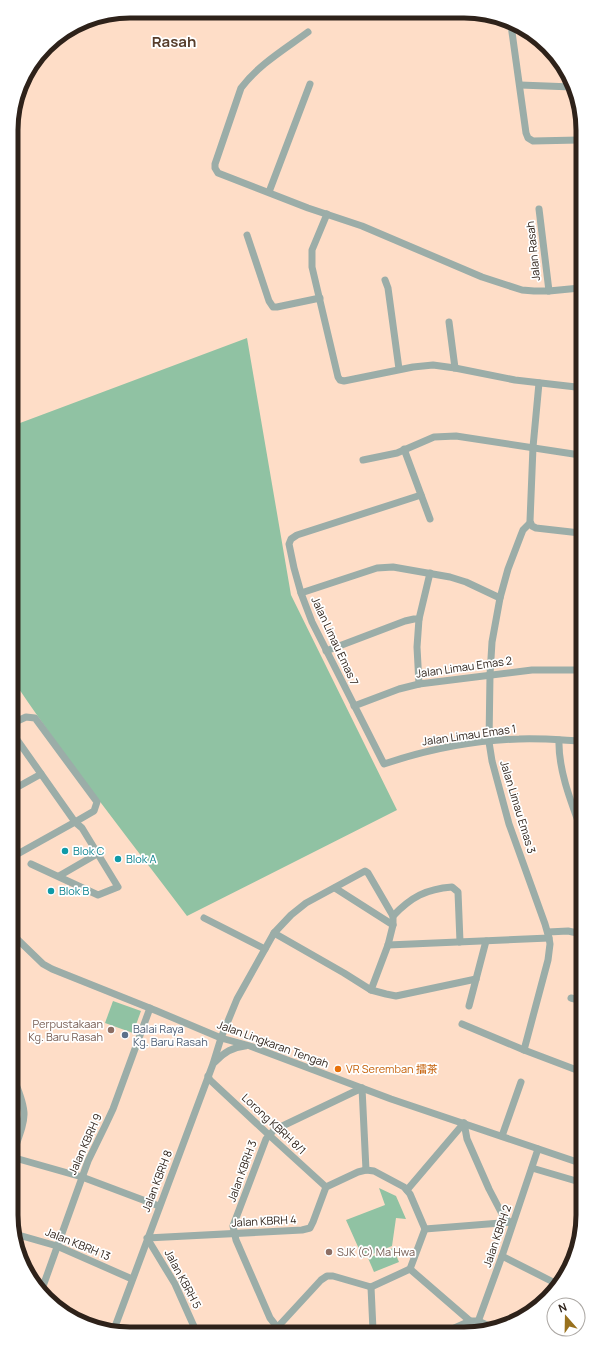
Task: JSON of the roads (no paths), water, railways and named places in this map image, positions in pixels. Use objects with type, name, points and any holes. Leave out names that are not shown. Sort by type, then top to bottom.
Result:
[{"type":"street","points":[[512,29],[526,134],[528,138],[533,141],[576,140]]},
{"type":"street","points":[[308,32],[259,68],[243,85],[237,97],[215,164],[215,168],[218,173],[362,226],[482,277],[522,290],[548,291],[576,288]]},
{"type":"street","points":[[269,192],[310,84]]},
{"type":"street","points":[[520,85],[567,87]]},
{"type":"street","name":"Jalan Rasah","points":[[539,209],[548,291]]},
{"type":"street","points":[[327,214],[312,250],[312,267],[338,377],[340,380],[344,381],[399,369],[433,365],[515,380],[576,387]]},
{"type":"street","points":[[247,235],[269,301],[273,307],[320,298]]},
{"type":"street","points":[[385,280],[388,288],[399,369]]},
{"type":"street","points":[[449,322],[455,368]]},
{"type":"street","points":[[540,383],[533,447],[530,523],[536,528],[576,533]]},
{"type":"street","points":[[363,460],[396,453],[434,437],[446,436],[533,447],[576,454]]},
{"type":"street","points":[[404,449],[430,519]]},
{"type":"street","name":"Jalan Limau Emas 7","points":[[384,764],[312,622],[300,593],[289,544],[291,539],[297,535],[421,495]]},
{"type":"street","name":"Jalan Limau Emas 3","points":[[524,1050],[548,960],[550,944],[549,935],[509,824],[492,761],[489,742],[492,642],[500,598],[508,569],[523,530],[530,523]]},
{"type":"street","points":[[300,593],[377,568],[393,567],[450,577],[500,598]]},
{"type":"street","points":[[419,684],[417,647],[419,619],[430,573]]},
{"type":"street","points":[[326,651],[405,621],[419,619]]},
{"type":"street","name":"Jalan Limau Emas 2","points":[[354,706],[399,689],[419,684],[532,670],[576,668]]},
{"type":"street","points":[[18,721],[26,717],[35,718],[98,802],[94,811],[18,854]]},
{"type":"street","name":"Jalan Limau Emas 1","points":[[384,764],[424,752],[489,742],[520,739],[576,741]]},
{"type":"street","points":[[558,740],[561,765],[576,815]]},
{"type":"street","points":[[18,741],[75,822],[82,828],[118,887],[98,895],[31,864]]},
{"type":"street","points":[[18,787],[41,774]]},
{"type":"street","points":[[59,876],[97,854]]},
{"type":"street","name":"Jalan KBRH 8","points":[[116,1326],[147,1238],[213,1064],[221,1038],[237,999],[274,933],[291,915],[306,903],[365,871],[368,873],[393,916]]},
{"type":"street","points":[[371,990],[388,945],[393,925],[393,916],[402,907],[422,893],[440,888],[452,887],[458,892],[460,942]]},
{"type":"street","points":[[335,888],[393,925]]},
{"type":"street","points":[[204,918],[265,949]]},
{"type":"street","points":[[388,945],[486,941],[549,935],[568,931],[576,933]]},
{"type":"street","points":[[274,933],[371,990],[386,994],[396,996],[476,979]]},
{"type":"street","name":"Jalan Lingkaran Tengah","points":[[18,939],[42,964],[52,970],[150,1008],[221,1038],[250,1046],[392,1099],[576,1162]]},
{"type":"street","points":[[469,1006],[486,941]]},
{"type":"street","points":[[571,998],[576,999]]},
{"type":"street","name":"Jalan KBRH 9","points":[[43,1285],[88,1161],[111,1114],[150,1008]]},
{"type":"street","points":[[462,1024],[576,1070]]},
{"type":"street","points":[[213,1064],[220,1056],[229,1050],[250,1046]]},
{"type":"street","name":"Lorong KBRH 8/1","points":[[208,1076],[210,1080],[326,1186]]},
{"type":"street","points":[[502,1136],[521,1082]]},
{"type":"street","points":[[362,1088],[366,1170]]},
{"type":"street","name":"Jalan KBRH 3","points":[[234,1234],[233,1226],[266,1139],[269,1135],[274,1130],[362,1088]]},
{"type":"street","points":[[18,1091],[24,1105],[25,1112],[18,1139]]},
{"type":"street","points":[[407,1190],[464,1123]]},
{"type":"street","points":[[464,1123],[467,1139],[489,1189],[501,1212],[512,1222]]},
{"type":"street","name":"Jalan KBRH 2","points":[[476,1326],[502,1256],[512,1222],[538,1149]]},
{"type":"street","points":[[18,1159],[82,1177],[159,1206]]},
{"type":"street","points":[[532,1168],[576,1181]]},
{"type":"street","points":[[281,1327],[321,1280],[327,1276],[333,1276],[371,1287],[410,1269],[425,1228],[407,1190],[374,1171],[366,1170],[358,1172],[326,1186]]},
{"type":"street","name":"Jalan KBRH 4","points":[[147,1238],[302,1230],[310,1228],[326,1186]]},
{"type":"street","points":[[425,1228],[512,1222]]},
{"type":"street","points":[[234,1234],[270,1318],[276,1327]]},
{"type":"street","name":"Jalan KBRH 13","points":[[20,1235],[57,1246],[132,1279]]},
{"type":"street","name":"Jalan KBRH 5","points":[[147,1238],[174,1284],[194,1327]]},
{"type":"street","points":[[502,1256],[553,1282]]},
{"type":"street","points":[[410,1269],[470,1321]]},
{"type":"street","points":[[371,1287],[372,1327]]},
{"type":"street","points":[[457,1327],[470,1321],[478,1320],[487,1324]]},
{"type":"place","name":"Blok C","points":[[65,851]]},
{"type":"place","name":"Blok A","points":[[118,859]]},
{"type":"place","name":"Blok B","points":[[51,891]]},
{"type":"place","name":"Perpustakaan Kg. Baru Rasah","points":[[111,1030]]},
{"type":"place","name":"Balai Raya Kg. Baru Rasah","points":[[125,1035]]},
{"type":"place","name":"VR Seremban 擂茶","points":[[338,1069]]},
{"type":"place","name":"SJK (C) Ma Hwa","points":[[329,1252]]},
{"type":"district","name":"Rasah","points":[[174,42]]}]
